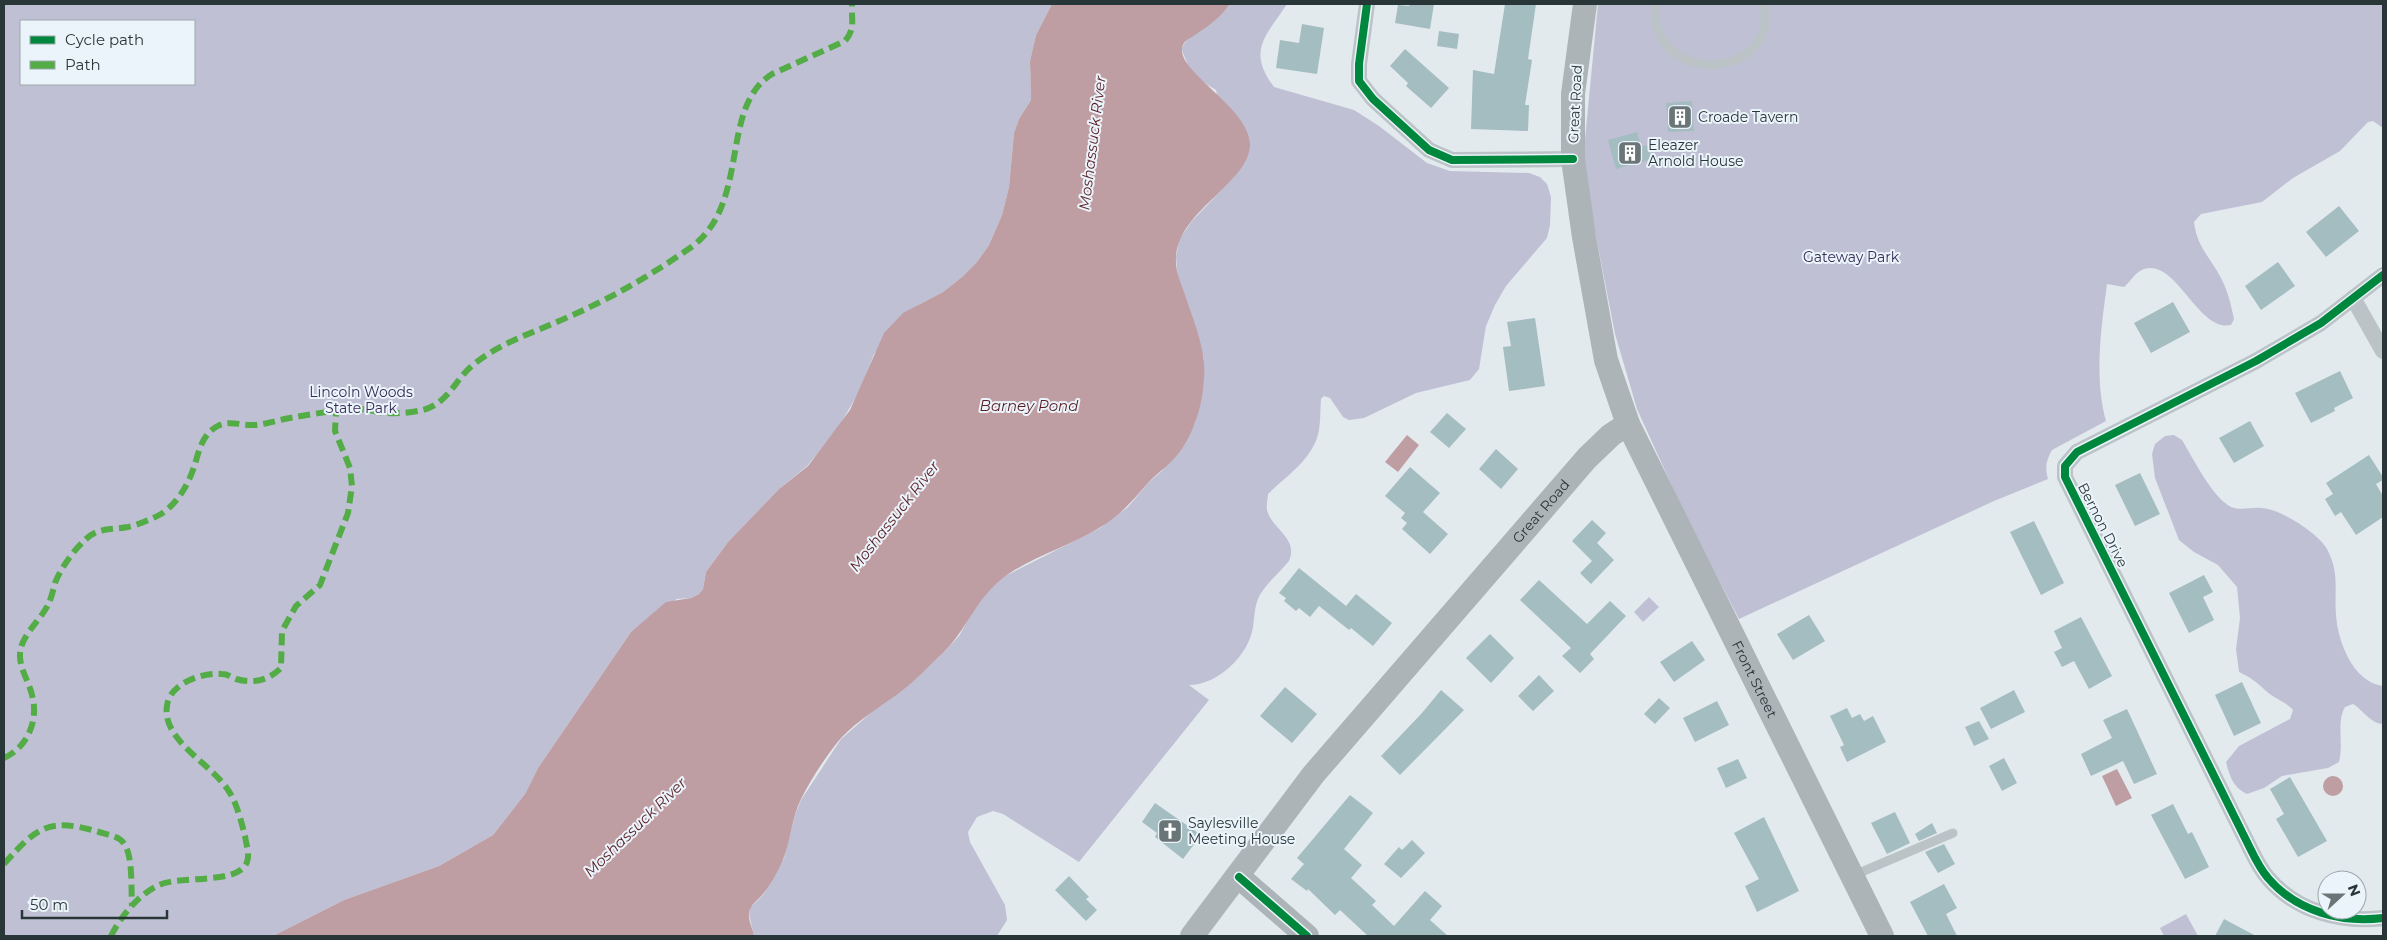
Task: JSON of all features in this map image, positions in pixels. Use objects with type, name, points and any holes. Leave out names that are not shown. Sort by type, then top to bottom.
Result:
[{"type":"main road","name":"Great Road","points":[[1192,936],[1313,775],[1588,458],[1612,435],[1628,424],[1606,360],[1584,237],[1573,159],[1573,94],[1585,4]]},
{"type":"main road","name":"Front Street","points":[[1628,424],[1882,936]]},
{"type":"main road","points":[[1238,877],[1307,936]]},
{"type":"street","points":[[1367,4],[1359,64],[1359,81],[1373,99],[1429,150],[1452,160],[1573,159]]},
{"type":"street","name":"Bernon Drive","points":[[2383,275],[2321,323],[2256,361],[2077,452],[2066,466],[2065,477],[2247,842],[2269,879],[2286,894],[2311,910],[2337,919],[2368,920],[2383,918]]},
{"type":"street","points":[[2353,298],[2383,351]]},
{"type":"lane","points":[[1656,4],[1656,22],[1665,42],[1685,61],[1704,65],[1716,65],[1736,59],[1746,55],[1755,47],[1761,38],[1763,30],[1764,4]]},
{"type":"lane","points":[[1852,876],[1953,833]]},
{"type":"green space","name":"Lincoln Woods State Park","points":[[4,4],[1052,4],[1036,35],[1030,61],[1031,100],[1019,119],[1014,133],[1009,187],[1002,215],[989,245],[977,262],[962,277],[943,292],[918,305],[874,354],[859,392],[838,428],[807,466],[779,489],[728,542],[706,572],[703,589],[699,594],[691,598],[677,599],[631,632],[538,768],[525,794],[493,835],[439,866],[344,900],[273,936],[4,936]]},
{"type":"green space","points":[[1230,4],[1287,4],[1262,43],[1261,63],[1274,87],[1354,110],[1379,126],[1427,163],[1450,171],[1529,173],[1540,177],[1547,184],[1551,197],[1550,225],[1547,238],[1506,286],[1495,305],[1486,326],[1479,369],[1470,380],[1416,393],[1364,418],[1349,420],[1343,417],[1330,398],[1324,396],[1321,399],[1319,429],[1313,447],[1296,469],[1268,494],[1267,510],[1274,523],[1288,540],[1291,553],[1289,561],[1267,585],[1259,597],[1250,638],[1245,648],[1239,658],[1221,674],[1200,684],[1189,685],[1209,700],[1079,862],[1003,814],[993,811],[977,817],[968,832],[970,842],[1005,905],[1007,920],[997,936],[754,936],[749,914],[751,907],[763,895],[784,858],[795,815],[801,800],[841,739],[873,711],[905,688],[943,653],[959,636],[981,597],[1005,576],[1100,528],[1128,507],[1149,482],[1163,470],[1195,423],[1204,382],[1204,359],[1178,278],[1176,258],[1179,240],[1192,221],[1234,177],[1216,90],[1194,74],[1188,65],[1182,49],[1189,39],[1220,16]]},
{"type":"green space","name":"Gateway Park","points":[[1598,4],[2383,4],[2383,128],[2373,121],[2368,122],[2340,151],[2293,178],[2262,202],[2201,214],[2194,222],[2201,245],[2221,278],[2227,293],[2234,319],[2231,325],[2219,324],[2208,318],[2177,284],[2166,274],[2156,269],[2141,270],[2124,287],[2107,284],[2099,370],[2102,404],[2106,421],[2052,450],[2047,464],[2048,479],[1994,501],[1739,619],[1686,517],[1637,409],[1615,334],[1585,180],[1585,139]]},
{"type":"green space","points":[[2174,435],[2182,440],[2210,486],[2224,502],[2235,508],[2261,508],[2278,512],[2307,529],[2327,549],[2334,566],[2337,626],[2344,648],[2355,669],[2363,677],[2372,683],[2383,686],[2383,724],[2371,719],[2353,704],[2345,707],[2340,726],[2341,748],[2339,762],[2328,768],[2282,776],[2264,788],[2247,794],[2235,785],[2231,777],[2226,762],[2239,746],[2290,719],[2293,710],[2287,704],[2269,694],[2254,680],[2239,672],[2236,649],[2240,618],[2237,587],[2218,565],[2194,552],[2179,540],[2155,478],[2152,454],[2155,444],[2165,436]]},
{"type":"green space","points":[[1649,597],[1659,607],[1643,622],[1634,612]]},
{"type":"green space","points":[[2186,914],[2198,936],[2164,936],[2160,928]]},
{"type":"water","name":"Barney Pond","points":[[1052,4],[1230,4],[1216,20],[1184,43],[1182,53],[1187,64],[1237,115],[1246,129],[1250,144],[1247,158],[1239,172],[1188,225],[1180,241],[1176,258],[1177,268],[1199,338],[1203,354],[1204,374],[1202,398],[1195,423],[1185,444],[1175,458],[1125,508],[1106,523],[1088,534],[1025,564],[1003,578],[985,595],[952,644],[943,653],[908,686],[863,719],[841,738],[824,760],[805,791],[795,814],[782,862],[769,886],[750,910],[749,919],[754,936],[273,936],[344,900],[439,866],[493,835],[525,794],[538,768],[631,632],[666,602],[691,598],[699,594],[703,589],[706,572],[728,542],[779,489],[808,466],[850,410],[884,333],[903,313],[943,292],[962,277],[977,262],[989,245],[1002,215],[1009,187],[1014,133],[1019,119],[1031,100],[1030,61],[1036,35]]},
{"type":"water","points":[[1407,435],[1419,445],[1398,472],[1385,462]]},
{"type":"water","points":[[2117,769],[2132,798],[2116,806],[2102,776]]},
{"type":"water","points":[[2333,776],[2340,779],[2343,786],[2340,793],[2333,796],[2326,793],[2323,786],[2326,779]]},
{"type":"building","points":[[1410,4],[1434,4],[1430,29],[1395,23],[1398,5],[1409,6]]},
{"type":"building","points":[[1505,4],[1536,4],[1528,59],[1532,60],[1525,105],[1529,105],[1528,131],[1471,129],[1473,70],[1494,74]]},
{"type":"building","points":[[1302,24],[1324,28],[1317,74],[1276,68],[1280,40],[1299,43]]},
{"type":"building","points":[[1439,31],[1459,34],[1457,49],[1437,46]]},
{"type":"building","points":[[1405,49],[1449,88],[1431,108],[1406,86],[1408,83],[1390,66]]},
{"type":"building","name":"Croade Tavern","points":[[1692,101],[1694,131],[1668,132],[1666,103]]},
{"type":"building","name":"Eleazer Arnold House","points":[[1637,132],[1641,147],[1647,145],[1651,159],[1616,169],[1608,140]]},
{"type":"building","points":[[2339,206],[2359,231],[2326,257],[2306,232]]},
{"type":"building","points":[[2278,262],[2295,286],[2261,310],[2245,286]]},
{"type":"building","points":[[2173,302],[2190,332],[2151,353],[2134,323]]},
{"type":"building","points":[[1535,318],[1545,386],[1509,391],[1503,347],[1511,346],[1507,322]]},
{"type":"building","points":[[2340,371],[2353,398],[2334,408],[2335,411],[2311,423],[2295,393]]},
{"type":"building","points":[[1447,413],[1466,429],[1449,448],[1430,432]]},
{"type":"building","points":[[2250,421],[2264,446],[2234,463],[2219,438]]},
{"type":"building","points":[[1496,449],[1518,469],[1501,489],[1479,469]]},
{"type":"building","points":[[2369,455],[2383,477],[2383,480],[2376,484],[2383,496],[2383,517],[2356,535],[2341,512],[2335,516],[2325,499],[2333,494],[2326,483]]},
{"type":"building","points":[[1410,467],[1440,493],[1423,512],[1448,534],[1430,554],[1402,529],[1407,523],[1401,518],[1405,513],[1385,496]]},
{"type":"building","points":[[2140,473],[2160,514],[2135,526],[2115,485]]},
{"type":"building","points":[[1592,520],[1606,533],[1597,543],[1614,560],[1591,584],[1580,573],[1592,561],[1572,541]]},
{"type":"building","points":[[2034,521],[2064,583],[2041,595],[2010,532]]},
{"type":"building","points":[[1299,568],[1346,606],[1356,594],[1392,623],[1373,646],[1319,606],[1310,617],[1299,608],[1296,611],[1284,601],[1286,598],[1279,593]]},
{"type":"building","points":[[2204,575],[2213,592],[2203,597],[2214,620],[2189,633],[2169,593]]},
{"type":"building","points":[[1539,580],[1587,624],[1610,601],[1626,616],[1590,654],[1594,659],[1580,673],[1562,656],[1571,648],[1520,600]]},
{"type":"building","points":[[1809,615],[1825,641],[1793,660],[1777,634]]},
{"type":"building","points":[[2081,617],[2112,676],[2089,689],[2074,661],[2062,667],[2054,652],[2062,648],[2054,631]]},
{"type":"building","points":[[1490,634],[1514,658],[1491,683],[1466,658]]},
{"type":"building","points":[[1692,641],[1705,660],[1674,682],[1660,662]]},
{"type":"building","points":[[1539,675],[1554,691],[1533,711],[1518,696]]},
{"type":"building","points":[[2242,682],[2261,723],[2234,736],[2215,695]]},
{"type":"building","points":[[1285,687],[1317,714],[1292,743],[1260,716]]},
{"type":"building","points":[[1441,690],[1464,710],[1400,775],[1381,756]]},
{"type":"building","points":[[2014,690],[2025,712],[1991,729],[1980,708]]},
{"type":"building","points":[[1659,698],[1670,708],[1655,724],[1644,714]]},
{"type":"building","points":[[1717,701],[1729,725],[1695,742],[1683,718]]},
{"type":"building","points":[[1847,708],[1852,718],[1860,714],[1864,721],[1873,716],[1886,742],[1847,762],[1840,747],[1844,745],[1830,716]]},
{"type":"building","points":[[2127,709],[2157,774],[2134,784],[2123,761],[2091,776],[2081,754],[2112,738],[2103,720]]},
{"type":"building","points":[[1979,721],[1989,739],[1974,746],[1965,727]]},
{"type":"building","points":[[2004,758],[2017,783],[2002,791],[1989,766]]},
{"type":"building","points":[[1738,759],[1747,778],[1726,788],[1717,768]]},
{"type":"building","points":[[2290,777],[2327,841],[2298,857],[2276,819],[2284,814],[2270,789]]},
{"type":"building","points":[[1350,795],[1373,813],[1344,849],[1362,865],[1351,878],[1376,901],[1372,905],[1394,926],[1425,891],[1442,906],[1430,920],[1448,936],[1368,936],[1340,910],[1335,915],[1308,889],[1307,891],[1291,879],[1304,864],[1297,858]]},
{"type":"building","name":"Saylesville Meeting House","points":[[1155,803],[1201,835],[1183,859],[1155,837],[1157,833],[1142,822]]},
{"type":"building","points":[[2173,804],[2188,834],[2192,832],[2209,867],[2185,879],[2151,815]]},
{"type":"building","points":[[1895,812],[1910,843],[1887,854],[1871,823]]},
{"type":"building","points":[[1764,817],[1799,891],[1757,912],[1745,886],[1759,879],[1734,833]]},
{"type":"building","points":[[1932,823],[1937,833],[1919,841],[1915,834]]},
{"type":"building","points":[[1412,840],[1425,853],[1401,878],[1384,864],[1399,847],[1402,850]]},
{"type":"building","points":[[1944,844],[1955,864],[1938,873],[1925,852]]},
{"type":"building","points":[[1069,876],[1089,897],[1086,899],[1097,910],[1086,921],[1055,890]]},
{"type":"building","points":[[1944,884],[1957,908],[1946,914],[1957,936],[1928,936],[1910,902]]},
{"type":"building","points":[[2224,919],[2256,936],[2215,936]]},
{"type":"marked path","points":[[4,758],[25,740],[33,723],[34,704],[20,661],[23,642],[48,605],[55,583],[64,566],[85,540],[100,531],[128,527],[157,516],[167,510],[185,487],[192,474],[204,440],[216,427],[226,423],[259,424],[333,411],[363,409],[406,413],[432,407],[446,396],[467,370],[496,349],[616,294],[690,248],[709,229],[721,207],[729,183],[745,109],[756,89],[772,74],[845,41],[852,28],[852,4]]},
{"type":"marked path","points":[[111,936],[131,906],[144,894],[159,885],[180,880],[221,877],[233,874],[242,869],[247,862],[248,852],[245,836],[234,801],[220,780],[177,738],[170,727],[167,714],[168,701],[176,688],[199,677],[224,674],[236,679],[255,681],[266,678],[281,668],[282,631],[296,606],[320,585],[348,513],[352,486],[350,468],[335,431],[336,413]]},
{"type":"marked path","points":[[4,864],[15,851],[35,834],[55,826],[67,825],[110,835],[123,842],[128,851],[132,906]]},
{"type":"cycle path","points":[[1367,4],[1359,64],[1359,81],[1373,99],[1429,150],[1452,160],[1573,159]]},
{"type":"cycle path","points":[[2383,275],[2321,323],[2256,361],[2077,452],[2065,466],[2065,477],[2262,870],[2280,890],[2292,899],[2321,913],[2352,919],[2383,918]]},
{"type":"cycle path","points":[[1239,877],[1307,936]]},
{"type":"place","name":"Croade Tavern","points":[[1680,117]]},
{"type":"place","name":"Eleazer Arnold House","points":[[1630,153]]},
{"type":"place","name":"Saylesville Meeting House","points":[[1170,831]]},
{"type":"water label","name":"Moshassuck River","points":[[1092,143]]},
{"type":"water label","name":"Moshassuck River","points":[[894,516]]},
{"type":"water label","name":"Moshassuck River","points":[[635,827]]}]
